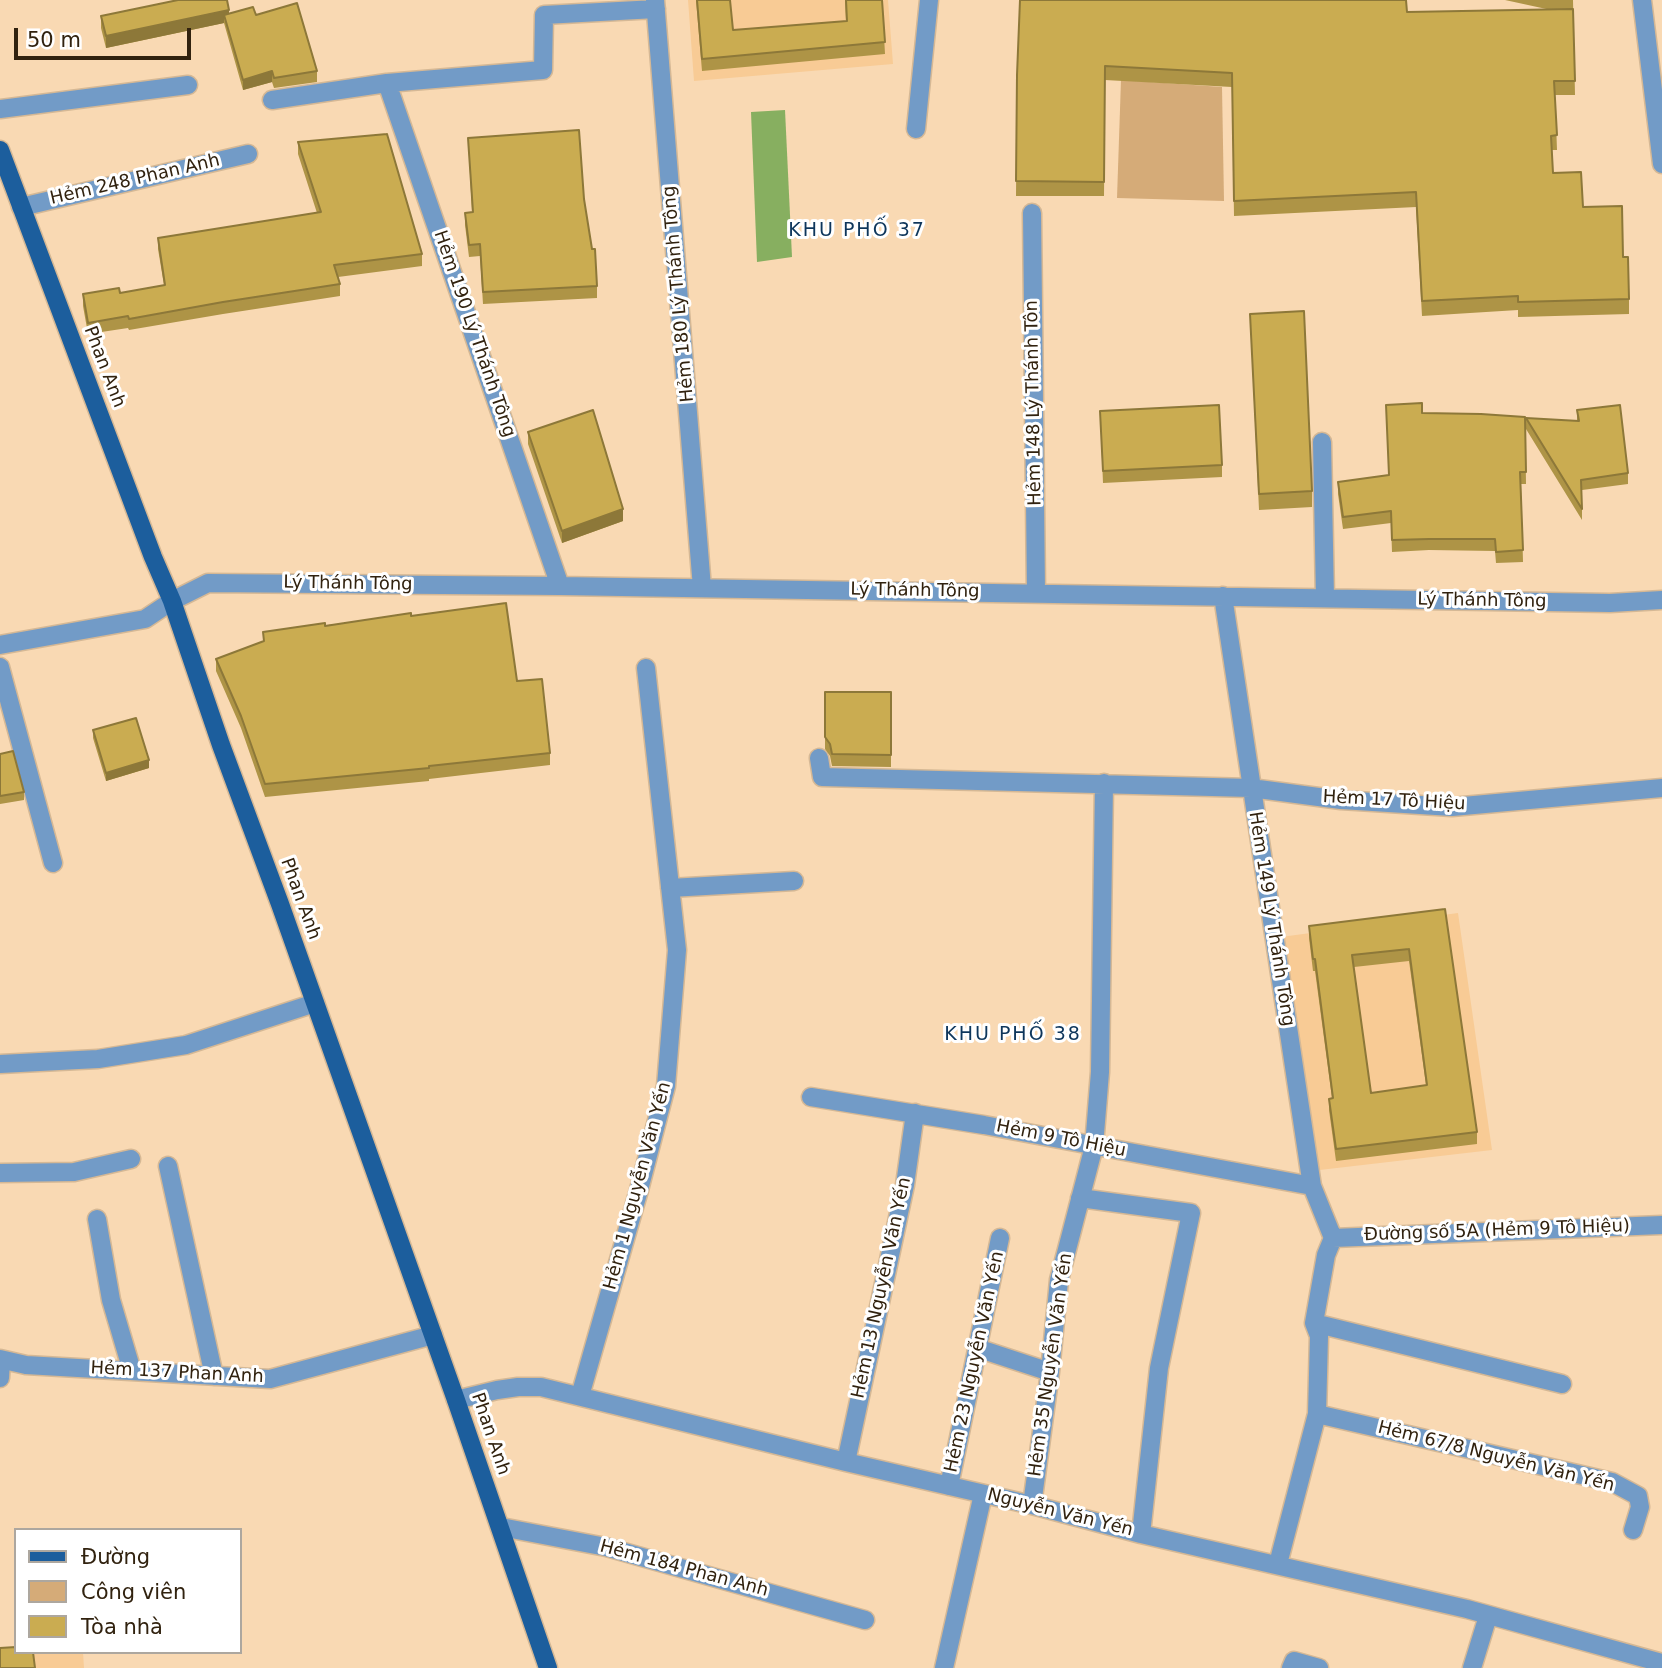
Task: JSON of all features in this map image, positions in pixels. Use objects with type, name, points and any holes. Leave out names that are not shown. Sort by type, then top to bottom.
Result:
[{"type":"main road","name":"Phan Anh","points":[[0,150],[172,601],[221,745],[457,1400],[548,1668]]},
{"type":"street","points":[[916,129],[929,0]]},
{"type":"street","points":[[1642,0],[1662,164]]},
{"type":"street","points":[[272,100],[387,82],[543,70],[544,15],[655,4]]},
{"type":"street","name":"Hẻm 180 Lý Thánh Tông","points":[[655,4],[702,588]]},
{"type":"street","name":"Hẻm 190 Lý Thánh Tông","points":[[387,82],[561,586]]},
{"type":"street","points":[[0,110],[188,85]]},
{"type":"street","name":"Hẻm 248 Phan Anh","points":[[22,207],[248,154]]},
{"type":"street","name":"Hẻm 148 Lý Thánh Tôn","points":[[1032,213],[1036,593]]},
{"type":"street","points":[[1322,442],[1325,598]]},
{"type":"street","name":"Lý Thánh Tông","points":[[0,645],[145,619],[172,601],[208,583],[1609,603],[1662,600]]},
{"type":"street","name":"Hẻm 149 Lý Thánh Tông","points":[[1223,596],[1312,1186],[1333,1238]]},
{"type":"street","points":[[0,667],[53,863]]},
{"type":"street","name":"Hẻm 1 Nguyễn Văn Yến","points":[[580,1396],[666,1086],[677,950],[646,668]]},
{"type":"street","name":"Hẻm 17 Tô Hiệu","points":[[818,758],[822,776],[1251,788],[1341,800],[1452,807],[1662,788]]},
{"type":"street","name":"Hẻm 35 Nguyễn Văn Yến","points":[[1032,1504],[1059,1280],[1094,1146],[1100,1072],[1104,783]]},
{"type":"street","points":[[670,888],[794,881]]},
{"type":"street","points":[[0,1064],[98,1059],[186,1045],[315,1003]]},
{"type":"street","name":"Hẻm 9 Tô Hiệu","points":[[810,1097],[915,1113],[1312,1186]]},
{"type":"street","name":"Hẻm 13 Nguyễn Văn Yến","points":[[846,1462],[905,1185],[915,1113]]},
{"type":"street","points":[[0,1173],[74,1172],[131,1159]]},
{"type":"street","points":[[167,1166],[214,1376]]},
{"type":"street","points":[[1080,1198],[1191,1213],[1159,1368],[1141,1534]]},
{"type":"street","points":[[97,1219],[111,1300],[132,1371]]},
{"type":"street","name":"Đường số 5A (Hẻm 9 Tô Hiệu)","points":[[1333,1238],[1662,1225]]},
{"type":"street","name":"Hẻm 23 Nguyễn Văn Yến","points":[[949,1486],[1000,1238]]},
{"type":"street","points":[[1278,1564],[1317,1414],[1319,1336],[1314,1323],[1326,1255],[1333,1238]]},
{"type":"street","points":[[1314,1323],[1562,1384]]},
{"type":"street","name":"Hẻm 137 Phan Anh","points":[[1,1360],[26,1364],[270,1379],[433,1335]]},
{"type":"street","points":[[977,1348],[1050,1372]]},
{"type":"street","points":[[0,1378],[1,1360]]},
{"type":"street","name":"Nguyễn Văn Yến","points":[[457,1400],[497,1390],[541,1387],[846,1462],[1032,1504],[1141,1534],[1467,1609],[1662,1663]]},
{"type":"street","name":"Hẻm 67/8 Nguyễn Văn Yến","points":[[1317,1414],[1612,1482],[1638,1496],[1640,1507],[1633,1530]]},
{"type":"street","points":[[944,1668],[983,1494]]},
{"type":"street","name":"Hẻm 184 Phan Anh","points":[[501,1527],[606,1547],[865,1620]]},
{"type":"street","points":[[1472,1668],[1488,1616]]},
{"type":"street","points":[[1291,1668],[1294,1661],[1320,1668]]},
{"type":"shaded area","points":[[688,0],[888,0],[893,64],[694,81]]},
{"type":"shaded area","points":[[785,110],[792,257],[757,262],[751,112]]},
{"type":"shaded area","points":[[1458,913],[1492,1150],[1311,1171],[1281,937]]},
{"type":"shaded area","points":[[19,1654],[83,1654],[84,1668],[0,1668]]},
{"type":"green space","points":[[1121,80],[1222,87],[1224,201],[1117,198]]},
{"type":"building","points":[[178,0],[227,0],[229,10],[106,36],[101,16]]},
{"type":"building","points":[[697,0],[730,0],[733,30],[847,21],[846,0],[882,0],[885,42],[702,59]]},
{"type":"building","points":[[1020,0],[1406,0],[1407,12],[1573,9],[1575,81],[1554,81],[1557,135],[1551,136],[1553,173],[1581,172],[1583,207],[1622,206],[1623,257],[1628,257],[1629,299],[1518,302],[1518,296],[1422,301],[1416,192],[1234,201],[1232,73],[1105,66],[1104,182],[1016,181]]},
{"type":"building","points":[[297,3],[317,71],[274,78],[272,71],[243,80],[224,15],[253,7],[256,15]]},
{"type":"building","points":[[579,130],[584,199],[592,249],[595,249],[597,286],[483,292],[480,244],[469,245],[465,213],[473,212],[468,138]]},
{"type":"building","points":[[387,134],[422,254],[334,265],[340,284],[129,319],[128,316],[88,323],[83,294],[119,288],[120,293],[165,285],[158,238],[321,212],[298,142]]},
{"type":"building","points":[[1304,311],[1312,491],[1259,494],[1250,314]]},
{"type":"building","points":[[1422,403],[1422,413],[1525,417],[1526,472],[1520,472],[1523,550],[1496,552],[1495,539],[1392,540],[1391,511],[1343,517],[1338,482],[1389,475],[1386,405]]},
{"type":"building","points":[[1219,405],[1222,465],[1103,471],[1100,411]]},
{"type":"building","points":[[1620,405],[1628,473],[1581,480],[1582,509],[1526,418],[1579,421],[1577,410]]},
{"type":"building","points":[[593,410],[623,509],[562,531],[528,432]]},
{"type":"building","points":[[506,603],[517,681],[542,679],[550,753],[265,784],[241,716],[216,659],[264,641],[263,632]]},
{"type":"building","points":[[825,692],[891,692],[891,755],[832,754],[825,737]]},
{"type":"building","points":[[136,718],[149,760],[106,773],[93,730]]},
{"type":"building","points":[[13,751],[24,792],[0,796],[0,754]]},
{"type":"building","points":[[1445,909],[1477,1132],[1336,1149],[1329,1099],[1333,1098],[1309,926]],"holes":[[[1409,949],[1427,1085],[1371,1093],[1352,955]]]},
{"type":"building","points":[[14,1647],[14,1654],[33,1654],[35,1668],[0,1668],[0,1648]]},
{"type":"district","name":"KHU PHỐ 37","points":[[857,231]]},
{"type":"district","name":"KHU PHỐ 38","points":[[1013,1035]]}]
